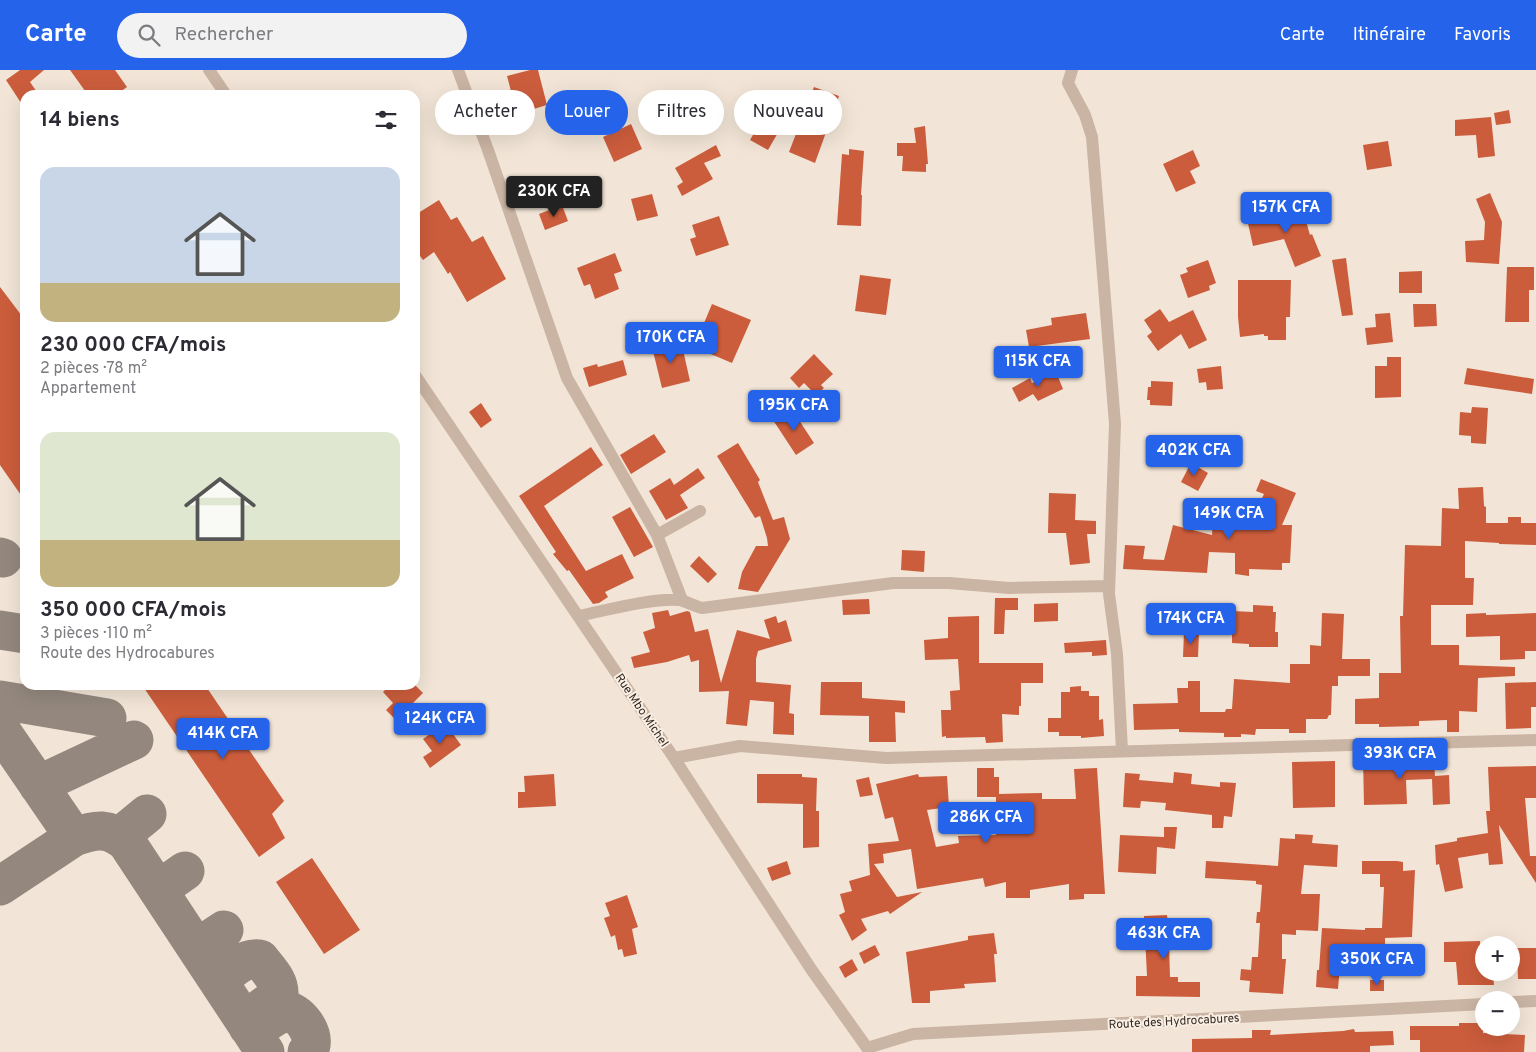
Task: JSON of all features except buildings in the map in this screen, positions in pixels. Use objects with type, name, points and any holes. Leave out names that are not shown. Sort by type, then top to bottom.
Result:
[{"type":"street","points":[[209,70],[223,90]]},
{"type":"street","points":[[458,70],[488,150],[567,378],[657,535],[682,600],[690,606],[702,608],[893,583],[1010,588],[1109,586]]},
{"type":"street","points":[[1072,70],[1068,83],[1086,115],[1092,138],[1115,424],[1109,586],[1117,654],[1122,751]]},
{"type":"street","name":"Rue Mbo Michel","points":[[420,382],[674,758],[811,968],[868,1050]]},
{"type":"street","points":[[657,535],[700,511]]},
{"type":"street","points":[[578,616],[667,600],[682,600]]},
{"type":"street","points":[[674,758],[740,746],[886,758],[1536,740]]},
{"type":"street","points":[[1520,1002],[1536,1001]]},
{"type":"street","name":"Route des Hydrocabures","points":[[868,1050],[913,1034],[1475,1004]]},
{"type":"taxiway","points":[[0,630],[20,633]]},
{"type":"taxiway","points":[[0,700],[107,718]]},
{"type":"taxiway","points":[[0,729],[74,837]]},
{"type":"taxiway","points":[[38,785],[134,740]]},
{"type":"taxiway","points":[[119,837],[147,814]]},
{"type":"taxiway","points":[[0,886],[74,837],[96,831],[114,834],[127,843],[265,1052]]},
{"type":"taxiway","points":[[158,890],[185,871]]},
{"type":"taxiway","points":[[197,948],[224,930]]},
{"type":"taxiway","points":[[220,984],[227,974],[237,966],[248,960],[260,959],[276,980],[279,995],[252,1015],[248,1027],[259,1027]]},
{"type":"taxiway","points":[[256,1034],[259,1027],[286,1010],[292,1012],[303,1021],[310,1034],[311,1041],[307,1052]]}]
